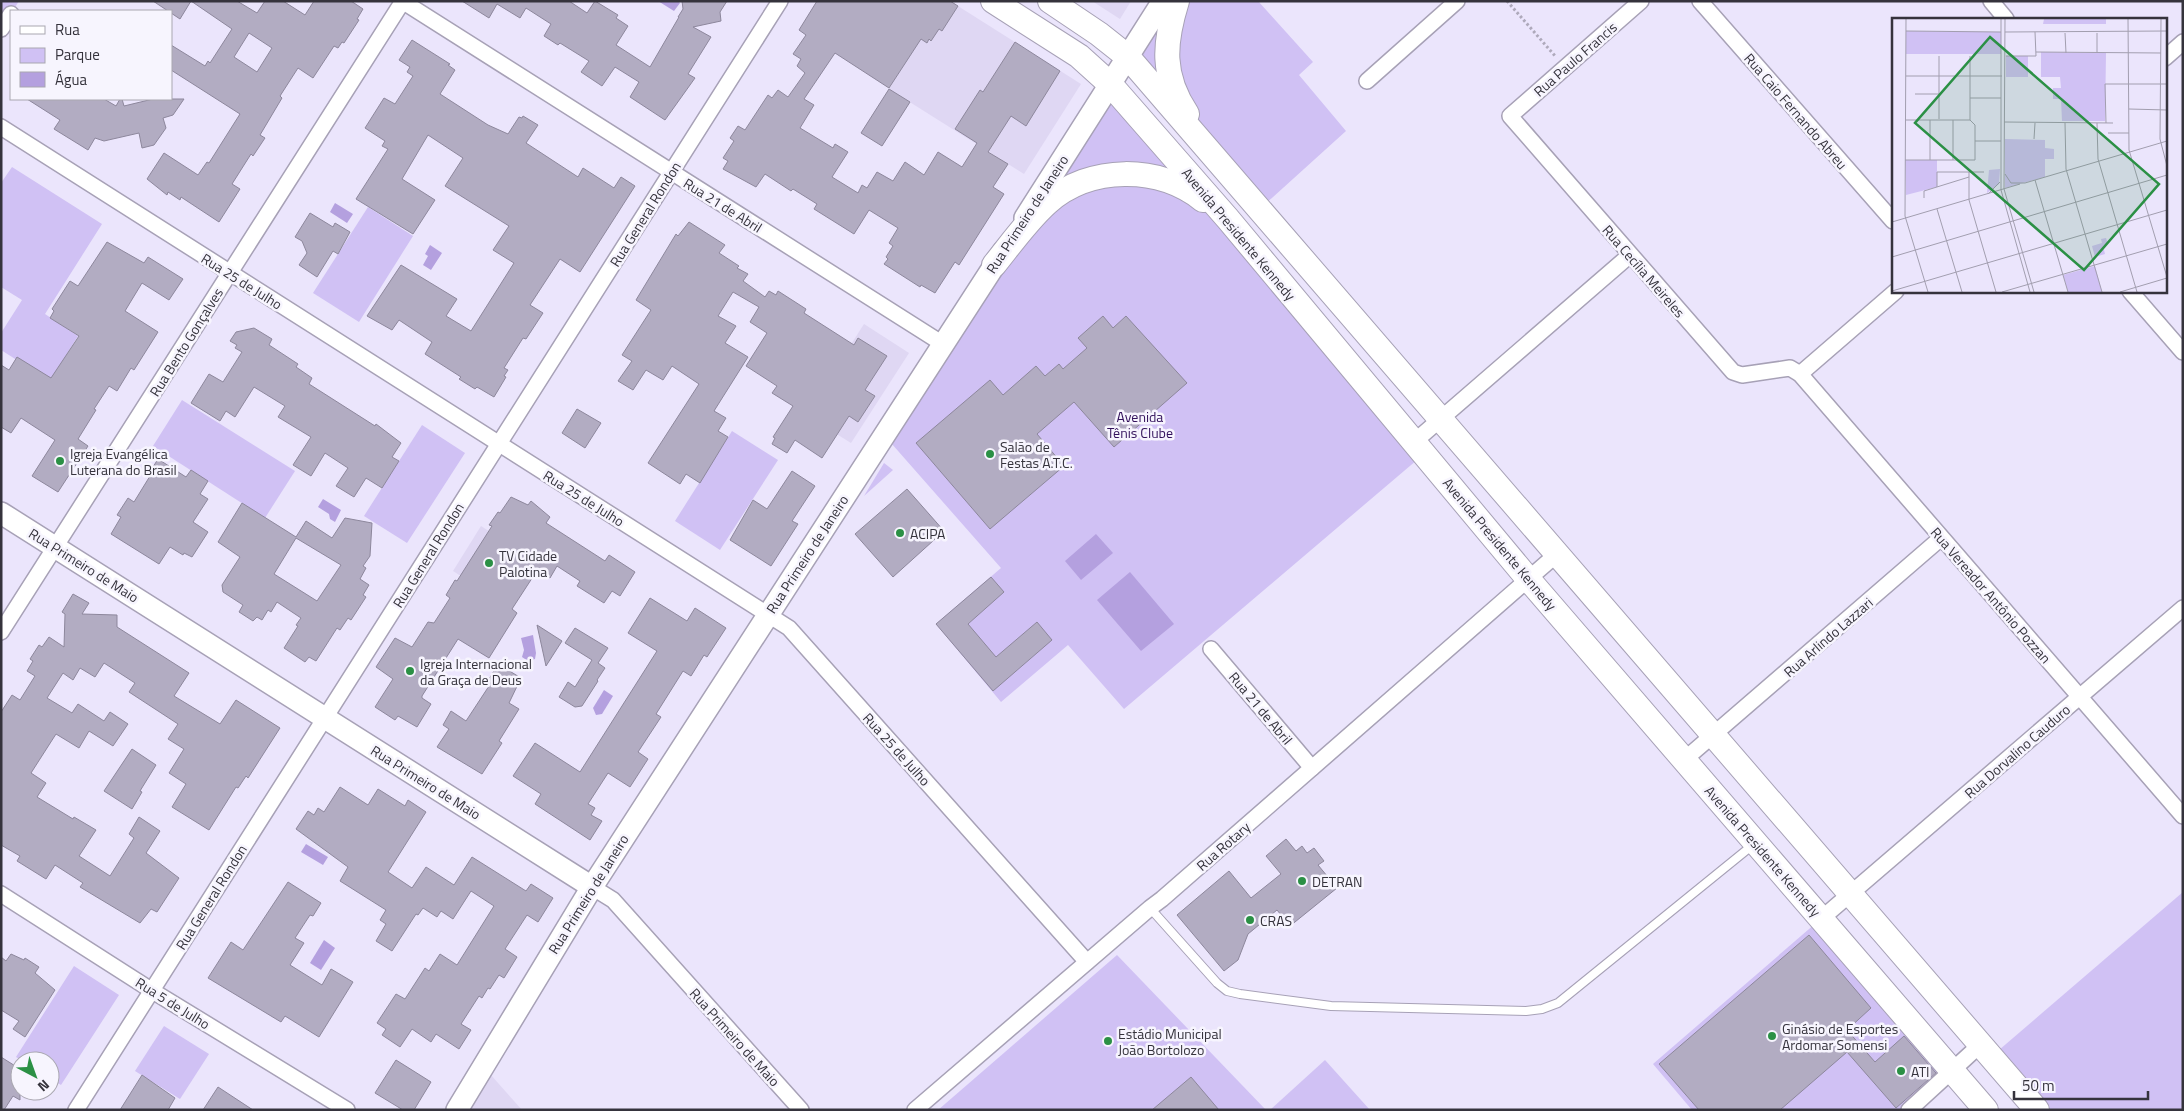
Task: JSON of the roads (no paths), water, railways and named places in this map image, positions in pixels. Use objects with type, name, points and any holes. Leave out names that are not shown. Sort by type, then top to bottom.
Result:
[{"type":"main road","name":"Avenida Presidente Kennedy","points":[[993,1],[1079,56],[1110,84],[1228,219],[1529,580],[1986,1110]]},
{"type":"main road","points":[[1050,1],[1099,34],[1128,57],[2038,1110]]},
{"type":"main road","points":[[1177,1],[1167,35],[1166,55],[1169,71],[1183,108],[1237,185]]},
{"type":"main road","points":[[994,265],[1023,228],[1048,202],[1076,185],[1100,177],[1133,173],[1167,180],[1197,194],[1228,219]]},
{"type":"street","name":"Rua 21 de Abril","points":[[402,1],[943,344]]},
{"type":"street","name":"Rua Bento Gonçalves","points":[[1,632],[402,1]]},
{"type":"street","name":"Rua General Rondon","points":[[76,1110],[780,1]]},
{"type":"street","name":"Rua Primeiro de Janeiro","points":[[457,1110],[592,888],[1163,1]]},
{"type":"street","points":[[1367,81],[1457,1]]},
{"type":"street","name":"Rua Paulo Francis","points":[[1510,116],[1640,1]]},
{"type":"street","name":"Rua Caio Fernando Abreu","points":[[1700,1],[1892,220]]},
{"type":"street","points":[[1991,1],[2005,18]]},
{"type":"street","points":[[1,29],[10,15]]},
{"type":"street","points":[[2166,57],[2183,42]]},
{"type":"street","name":"Rua Cecília Meireles","points":[[1510,116],[1733,372],[1742,374],[1790,368],[1800,374]]},
{"type":"street","name":"Rua 25 de Julho","points":[[1,127],[789,628],[1086,962]]},
{"type":"street","points":[[1414,442],[1630,256]]},
{"type":"street","points":[[1800,374],[1895,292]]},
{"type":"street","points":[[2131,292],[2183,352]]},
{"type":"street","name":"Rua Vereador Antônio Pozzan","points":[[1800,374],[2183,816]]},
{"type":"street","name":"Rua Primeiro de Maio","points":[[1,513],[613,900],[801,1110]]},
{"type":"street","name":"Rua Arlindo Lazzari","points":[[1684,760],[1942,538]]},
{"type":"street","name":"Rua Rotary","points":[[915,1110],[1162,899],[1557,554]]},
{"type":"street","name":"Rua Dorvalino Cauduro","points":[[1821,919],[2183,608]]},
{"type":"street","name":"Rua 21 de Abril","points":[[1211,649],[1312,768]]},
{"type":"street","name":"Rua 5 de Julho","points":[[1,894],[151,990],[347,1110]]},
{"type":"street","points":[[1908,1110],[1981,1044]]},
{"type":"lane","points":[[1150,908],[1216,983],[1227,990],[1240,994],[1331,1006],[1526,1012],[1542,1010],[1558,1003],[1756,843]]},
{"type":"water","points":[[658,1],[678,1],[680,3],[674,11]]},
{"type":"water","points":[[335,203],[353,214],[347,223],[330,212]]},
{"type":"water","points":[[430,245],[442,253],[431,270],[423,265],[428,256],[425,254]]},
{"type":"water","points":[[323,499],[341,510],[335,522],[330,519],[329,514],[318,507]]},
{"type":"water","points":[[1096,534],[1113,553],[1081,580],[1065,561]]},
{"type":"water","points":[[1130,572],[1174,624],[1141,651],[1097,600]]},
{"type":"water","points":[[533,635],[535,659],[528,661],[522,657],[524,650],[521,638]]},
{"type":"water","points":[[604,690],[613,696],[602,714],[596,715],[593,708]]},
{"type":"water","points":[[306,844],[328,857],[323,865],[301,852]]},
{"type":"water","points":[[324,940],[335,948],[321,970],[310,963]]},
{"type":"place","name":"Salão de Festas A.T.C.","points":[[990,454]]},
{"type":"place","name":"Igreja Evangélica Luterana do Brasil","points":[[60,461]]},
{"type":"place","name":"ACIPA","points":[[900,533]]},
{"type":"place","name":"TV Cidade Palotina","points":[[489,563]]},
{"type":"place","name":"Igreja Internacional da Graça de Deus","points":[[410,671]]},
{"type":"place","name":"DETRAN","points":[[1302,881]]},
{"type":"place","name":"CRAS","points":[[1250,920]]},
{"type":"place","name":"Ginásio de Esportes Ardomar Somensi","points":[[1772,1036]]},
{"type":"place","name":"Estádio Municipal João Bortolozo","points":[[1108,1041]]},
{"type":"place","name":"ATI","points":[[1901,1071]]},
{"type":"park label","name":"Avenida Tênis Clube","points":[[1140,424]]}]
